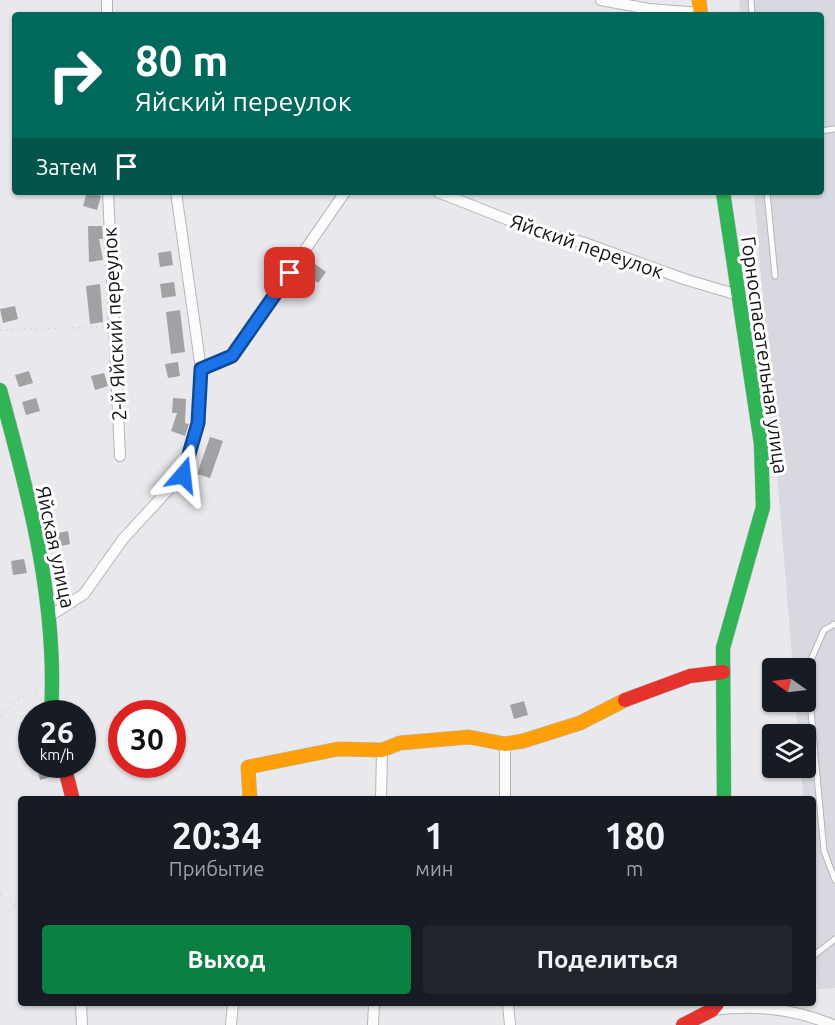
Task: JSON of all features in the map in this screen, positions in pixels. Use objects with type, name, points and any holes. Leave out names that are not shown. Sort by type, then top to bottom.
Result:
[{"type":"street","points":[[601,0],[649,9],[700,9]]},
{"type":"street","name":"2-й Яйский переулок","points":[[108,195],[120,456]]},
{"type":"street","points":[[50,616],[84,594],[123,539],[183,475],[198,423],[201,369],[176,195]]},
{"type":"street","points":[[201,369],[232,356],[343,195]]},
{"type":"street","name":"Яйский переулок","points":[[446,195],[537,231],[582,242],[684,279],[738,295]]},
{"type":"street","name":"Горноспасательная улица","points":[[723,195],[761,444],[763,507],[723,648],[724,796]]},
{"type":"street","name":"Яйская улица","points":[[0,390],[34,531],[50,616],[53,700]]},
{"type":"street","points":[[250,796],[248,767],[338,749],[382,750],[400,743],[469,737],[505,744],[580,723],[626,700],[671,682],[690,676],[723,672]]},
{"type":"street","points":[[505,744],[505,796]]},
{"type":"street","points":[[381,796],[382,750]]},
{"type":"street","points":[[67,778],[72,796]]},
{"type":"street","points":[[81,1006],[82,1025]]},
{"type":"street","points":[[231,1025],[233,1006]]},
{"type":"street","points":[[373,1025],[374,1006]]},
{"type":"street","points":[[508,1006],[510,1025]]},
{"type":"street","points":[[683,1025],[700,1021],[714,1007],[745,1006],[780,1008],[832,1025]]},
{"type":"lane","points":[[767,195],[775,276]]},
{"type":"lane","points":[[835,624],[824,630],[807,669],[824,851],[835,880]]},
{"type":"lane","points":[[816,954],[835,939]]},
{"type":"path","points":[[0,330],[114,327]]},
{"type":"path","points":[[0,716],[20,698],[54,688]]},
{"type":"path","points":[[0,894],[18,909]]},
{"type":"shaded area","points":[[739,0],[835,0],[835,988],[818,989],[816,796],[803,796],[802,778],[816,778],[816,724],[797,724],[796,712],[816,712],[816,658],[792,658],[754,195],[824,195],[824,12],[740,12]]},
{"type":"building","points":[[86,195],[101,196],[97,210],[83,206]]},
{"type":"building","points":[[88,226],[102,226],[103,239],[99,239],[103,260],[89,262]]},
{"type":"building","points":[[171,251],[173,265],[160,267],[158,253]]},
{"type":"building","points":[[315,264],[326,272],[318,283],[307,275]]},
{"type":"building","points":[[174,282],[176,296],[162,298],[160,284]]},
{"type":"building","points":[[100,284],[103,322],[90,324],[86,286]]},
{"type":"building","points":[[15,306],[18,319],[3,323],[0,309]]},
{"type":"building","points":[[180,310],[185,352],[171,354],[166,312]]},
{"type":"building","points":[[178,362],[180,376],[168,378],[165,364]]},
{"type":"building","points":[[29,371],[33,383],[19,387],[15,375]]},
{"type":"building","points":[[104,373],[108,386],[95,390],[91,376]]},
{"type":"building","points":[[36,398],[40,411],[26,415],[22,402]]},
{"type":"building","points":[[173,398],[186,399],[185,423],[189,424],[185,436],[171,431],[177,413],[172,413]]},
{"type":"building","points":[[210,437],[223,441],[210,478],[197,474]]},
{"type":"building","points":[[68,531],[70,544],[57,547],[54,534]]},
{"type":"building","points":[[24,559],[27,573],[13,575],[11,561]]},
{"type":"building","points":[[524,701],[528,715],[514,719],[510,705]]},
{"type":"traffic: fast","points":[[723,195],[761,444],[763,507],[723,648],[724,796]]},
{"type":"traffic: fast","points":[[0,390],[31,510],[46,591],[50,632],[51,700]]},
{"type":"traffic: slow","points":[[699,0],[701,12]]},
{"type":"traffic: slow","points":[[250,796],[248,767],[338,749],[382,750],[400,743],[469,737],[505,744],[523,741],[580,723],[625,700]]},
{"type":"traffic: jam","points":[[625,700],[690,676],[723,672]]},
{"type":"traffic: jam","points":[[67,778],[72,796]]},
{"type":"traffic: jam","points":[[683,1025],[715,1006]]},
{"type":"route","points":[[183,475],[198,423],[201,369],[232,356],[290,273]]}]
